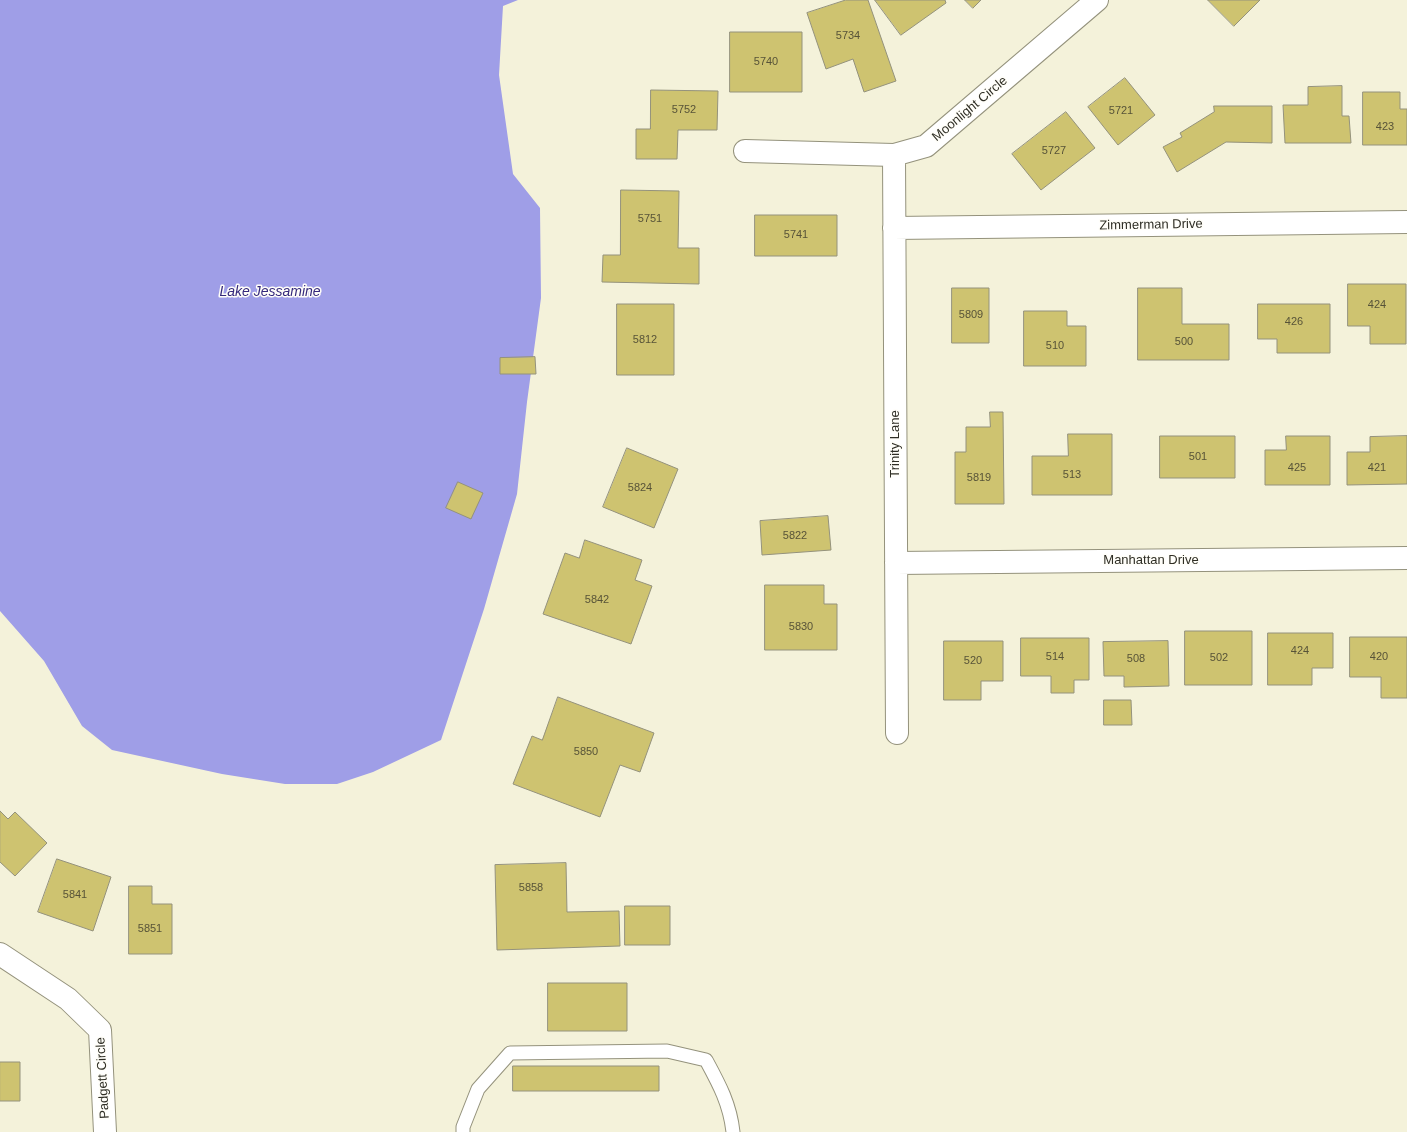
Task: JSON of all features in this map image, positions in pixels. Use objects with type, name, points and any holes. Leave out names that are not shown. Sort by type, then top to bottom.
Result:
[{"type":"street","name":"Moonlight Circle","points":[[745,151],[894,155],[926,146],[1097,0]]},
{"type":"street","name":"Trinity Lane","points":[[894,155],[897,733]]},
{"type":"street","name":"Zimmerman Drive","points":[[894,228],[1407,222]]},
{"type":"street","name":"Manhattan Drive","points":[[896,562],[1407,558]]},
{"type":"street","name":"Padgett Circle","points":[[0,954],[68,999],[100,1030],[105,1132]]},
{"type":"lane","points":[[463,1132],[463,1127],[478,1089],[510,1053],[667,1051],[706,1060],[725,1096],[732,1121],[733,1132]]},
{"type":"water","name":"Lake Jessamine","points":[[0,0],[518,0],[503,6],[499,75],[513,174],[540,208],[541,298],[527,402],[517,494],[484,609],[441,740],[373,772],[337,784],[285,784],[222,774],[112,750],[82,726],[44,661],[0,611]]},
{"type":"building","points":[[846,0],[868,0],[896,81],[864,92],[853,59],[826,69],[807,13]]},
{"type":"building","points":[[875,0],[945,0],[946,3],[901,35]]},
{"type":"building","points":[[965,0],[981,0],[973,8]]},
{"type":"building","points":[[1208,0],[1260,0],[1234,26]]},
{"type":"building","points":[[730,32],[802,32],[802,92],[730,92]]},
{"type":"building","points":[[1125,78],[1155,115],[1118,145],[1088,107]]},
{"type":"building","points":[[1342,86],[1342,116],[1349,116],[1351,143],[1285,143],[1283,105],[1308,105],[1308,87]]},
{"type":"building","points":[[651,90],[718,91],[717,130],[678,130],[677,159],[636,159],[636,129],[650,129]]},
{"type":"building","points":[[1363,92],[1400,92],[1400,109],[1407,109],[1407,145],[1363,145]]},
{"type":"building","points":[[1214,106],[1272,106],[1272,143],[1226,142],[1177,172],[1163,147],[1182,137],[1180,133],[1214,112]]},
{"type":"building","points":[[1066,112],[1095,148],[1041,190],[1012,154]]},
{"type":"building","points":[[621,190],[679,191],[678,248],[699,248],[699,284],[602,282],[603,255],[620,255]]},
{"type":"building","points":[[755,215],[837,215],[837,256],[755,256]]},
{"type":"building","points":[[1348,284],[1406,284],[1406,344],[1370,344],[1370,326],[1348,326]]},
{"type":"building","points":[[952,288],[989,288],[989,343],[952,343]]},
{"type":"building","points":[[1138,288],[1182,288],[1182,324],[1229,324],[1229,360],[1138,360]]},
{"type":"building","points":[[617,304],[674,304],[674,375],[617,375]]},
{"type":"building","points":[[1258,304],[1330,304],[1330,353],[1277,353],[1277,339],[1258,339]]},
{"type":"building","points":[[1024,311],[1067,311],[1067,326],[1086,326],[1086,366],[1024,366]]},
{"type":"building","points":[[535,357],[536,374],[500,374],[500,358]]},
{"type":"building","points":[[990,412],[1003,412],[1004,504],[955,504],[955,452],[966,452],[966,427],[990,427]]},
{"type":"building","points":[[1068,434],[1112,434],[1112,495],[1032,495],[1032,456],[1068,456]]},
{"type":"building","points":[[1160,436],[1235,436],[1235,478],[1160,478]]},
{"type":"building","points":[[1286,436],[1330,436],[1330,485],[1265,485],[1265,450],[1286,450]]},
{"type":"building","points":[[1407,436],[1407,484],[1347,485],[1347,452],[1370,452],[1370,437]]},
{"type":"building","points":[[627,448],[678,469],[654,528],[603,507]]},
{"type":"building","points":[[458,482],[483,493],[471,519],[446,508]]},
{"type":"building","points":[[828,516],[831,550],[762,555],[760,521]]},
{"type":"building","points":[[585,540],[642,560],[635,580],[652,586],[631,644],[543,614],[565,553],[579,558]]},
{"type":"building","points":[[765,585],[824,585],[824,604],[837,604],[837,650],[765,650]]},
{"type":"building","points":[[1185,631],[1252,631],[1252,685],[1185,685]]},
{"type":"building","points":[[1268,633],[1333,633],[1333,668],[1312,668],[1312,685],[1268,685]]},
{"type":"building","points":[[1350,637],[1407,637],[1407,698],[1381,698],[1381,677],[1350,677]]},
{"type":"building","points":[[1021,638],[1089,638],[1089,680],[1074,680],[1074,693],[1051,693],[1051,676],[1021,676]]},
{"type":"building","points":[[944,641],[1003,641],[1003,681],[981,681],[981,700],[944,700]]},
{"type":"building","points":[[1168,641],[1169,686],[1124,687],[1124,676],[1104,676],[1103,642]]},
{"type":"building","points":[[558,697],[654,733],[640,772],[620,765],[600,817],[513,784],[532,736],[542,740]]},
{"type":"building","points":[[1104,700],[1131,700],[1132,725],[1104,725]]},
{"type":"building","points":[[0,811],[8,819],[15,812],[47,843],[15,876],[0,862]]},
{"type":"building","points":[[57,859],[111,877],[93,931],[38,912]]},
{"type":"building","points":[[566,863],[567,912],[619,911],[620,946],[497,950],[495,865]]},
{"type":"building","points":[[129,886],[152,886],[152,904],[172,904],[172,954],[129,954]]},
{"type":"building","points":[[625,906],[670,906],[670,945],[625,945]]},
{"type":"building","points":[[548,983],[627,983],[627,1031],[548,1031]]},
{"type":"building","points":[[0,1062],[20,1062],[20,1101],[0,1101]]},
{"type":"building","points":[[513,1066],[659,1066],[659,1091],[513,1091]]}]
